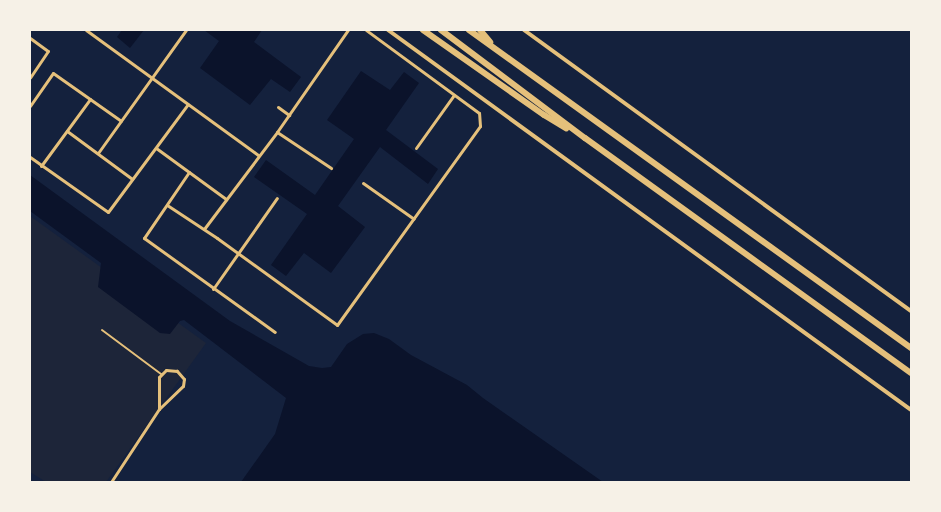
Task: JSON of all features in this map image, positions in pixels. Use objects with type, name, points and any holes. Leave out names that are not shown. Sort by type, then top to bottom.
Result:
[{"type":"highway","points":[[423,30],[544,115],[585,138]]},
{"type":"highway","points":[[440,30],[585,138],[911,374]]},
{"type":"highway","points":[[469,30],[911,348]]},
{"type":"highway","points":[[480,30],[497,50]]},
{"type":"street","points":[[86,30],[258,155]]},
{"type":"street","points":[[98,154],[186,30]]},
{"type":"street","points":[[204,229],[277,132],[348,30]]},
{"type":"street","points":[[167,205],[204,229],[236,254],[338,325],[480,126],[479,113],[366,30]]},
{"type":"street","points":[[388,30],[911,410]]},
{"type":"street","points":[[524,30],[911,311]]},
{"type":"street","points":[[30,38],[48,51],[30,78]]},
{"type":"street","points":[[30,106],[53,73],[121,121]]},
{"type":"street","points":[[416,148],[454,95]]},
{"type":"street","points":[[41,166],[90,99]]},
{"type":"street","points":[[30,157],[108,212],[188,104]]},
{"type":"street","points":[[278,107],[289,115]]},
{"type":"street","points":[[67,131],[132,179]]},
{"type":"street","points":[[277,132],[330,168]]},
{"type":"street","points":[[156,148],[226,199]]},
{"type":"street","points":[[189,172],[144,238],[275,332]]},
{"type":"street","points":[[363,183],[414,220]]},
{"type":"street","points":[[213,289],[277,198]]},
{"type":"street","points":[[111,482],[159,409],[181,390],[184,383],[182,376],[176,371],[169,369],[161,374],[158,382],[159,409]]},
{"type":"lane","points":[[102,330],[161,374]]},
{"type":"shaded area","points":[[122,30],[144,30],[130,48],[117,37]]},
{"type":"shaded area","points":[[204,30],[262,30],[254,42],[301,77],[290,92],[271,79],[250,105],[200,68],[219,41]]},
{"type":"shaded area","points":[[361,71],[390,90],[404,72],[419,83],[386,130],[438,169],[428,184],[380,147],[338,206],[365,227],[331,273],[304,253],[286,276],[271,265],[307,214],[254,177],[266,160],[315,195],[354,139],[327,120]]},
{"type":"shaded area","points":[[30,175],[230,321],[309,366],[331,367],[347,344],[363,334],[374,333],[389,339],[411,355],[467,385],[603,482],[241,482],[275,434],[286,398],[184,320],[180,321],[170,334],[160,333],[98,287],[101,263],[30,211]]},
{"type":"shaded area","points":[[30,216],[206,343],[106,482],[46,482],[30,472]]}]
